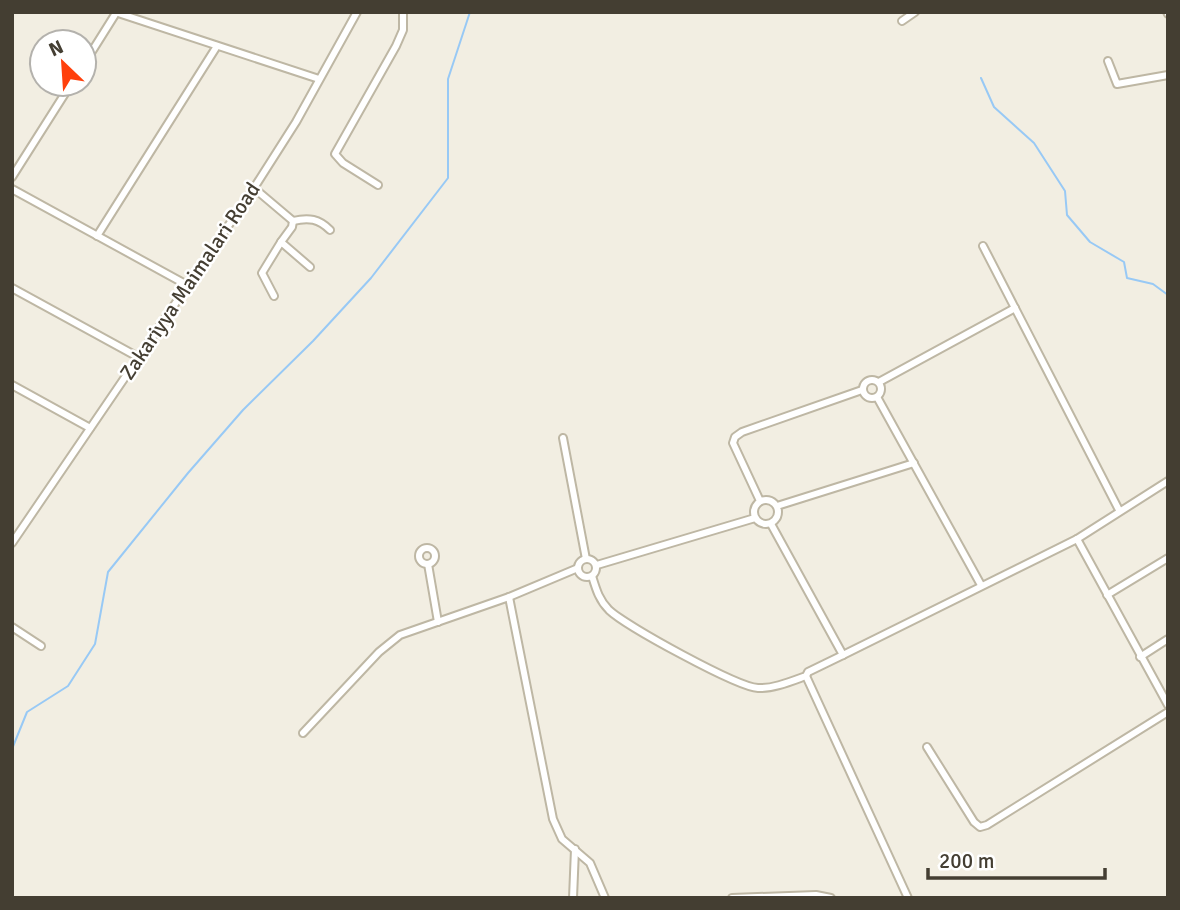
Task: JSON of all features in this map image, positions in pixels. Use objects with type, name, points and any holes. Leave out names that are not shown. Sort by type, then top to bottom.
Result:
[{"type":"street","points":[[98,41],[116,12],[319,79]]},
{"type":"street","name":"Zakariyya Maimalari Road","points":[[12,544],[254,188],[296,122],[357,12]]},
{"type":"street","points":[[378,185],[343,163],[335,154],[396,46],[402,30],[403,12]]},
{"type":"street","points":[[902,21],[915,12]]},
{"type":"street","points":[[97,236],[217,46]]},
{"type":"street","points":[[1108,61],[1117,84],[1168,75]]},
{"type":"street","points":[[12,177],[62,98]]},
{"type":"street","points":[[254,188],[293,221],[311,218],[319,220],[330,230]]},
{"type":"street","points":[[12,190],[187,285]]},
{"type":"street","points":[[274,296],[262,272],[292,228],[293,221]]},
{"type":"street","points":[[281,242],[310,267]]},
{"type":"street","points":[[983,246],[1119,510]]},
{"type":"street","points":[[12,288],[138,357]]},
{"type":"street","points":[[879,382],[1015,308]]},
{"type":"street","points":[[874,379],[879,382],[882,387],[877,397],[865,396],[862,390],[867,380],[874,379]]},
{"type":"street","points":[[12,385],[90,428]]},
{"type":"street","points":[[760,501],[733,443],[735,437],[862,390]]},
{"type":"street","points":[[877,397],[981,585]]},
{"type":"street","points":[[563,439],[586,559]]},
{"type":"street","points":[[777,506],[914,463]]},
{"type":"street","points":[[908,898],[806,681],[808,672],[1077,539],[1168,481]]},
{"type":"street","points":[[769,500],[777,506],[778,516],[771,523],[762,524],[755,518],[754,512],[760,501],[769,500]]},
{"type":"street","points":[[597,565],[755,518]]},
{"type":"street","points":[[771,523],[843,654]]},
{"type":"street","points":[[1077,539],[1168,705]]},
{"type":"street","points":[[1107,595],[1168,558]]},
{"type":"street","points":[[303,733],[390,641],[400,635],[509,597],[578,568],[582,560],[591,559],[597,565]]},
{"type":"street","points":[[428,564],[438,622]]},
{"type":"street","points":[[578,568],[584,577],[592,576],[597,565]]},
{"type":"street","points":[[592,576],[597,593],[608,609],[629,624],[731,678],[758,688],[806,676]]},
{"type":"street","points":[[509,597],[553,818],[562,839],[590,863],[605,898]]},
{"type":"street","points":[[12,627],[41,646]]},
{"type":"street","points":[[1140,657],[1168,639]]},
{"type":"street","points":[[927,747],[974,822],[980,827],[1168,712]]},
{"type":"street","points":[[573,898],[575,849]]},
{"type":"street","points":[[732,898],[817,895],[831,898]]},
{"type":"waterway","points":[[12,749],[27,712],[68,686],[95,644],[108,572],[243,410],[313,341],[371,278],[448,178],[448,79],[470,12]]},
{"type":"waterway","points":[[981,78],[994,107],[1034,143],[1065,191],[1067,215],[1090,242],[1124,262],[1127,278],[1153,284],[1168,295]]}]
